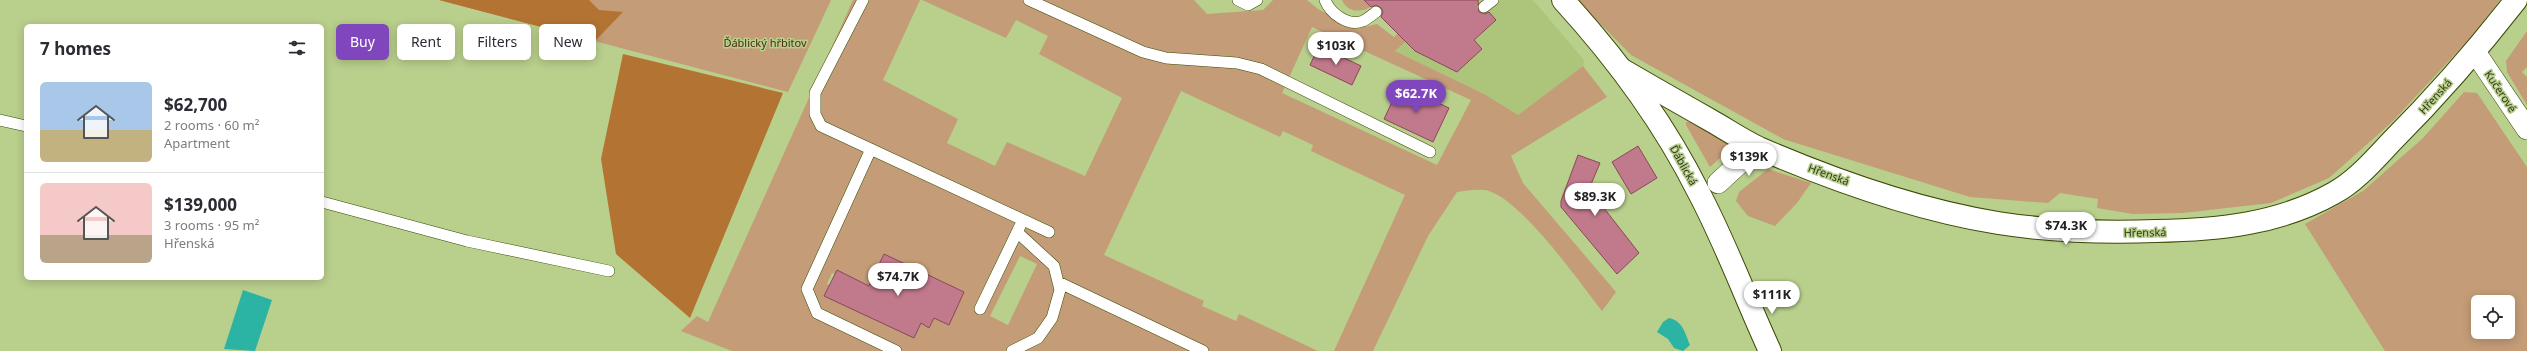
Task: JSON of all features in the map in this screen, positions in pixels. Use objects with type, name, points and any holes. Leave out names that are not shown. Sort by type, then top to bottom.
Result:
[{"type":"street","name":"Ďáblická","points":[[1563,0],[1596,35],[1666,134],[1700,193],[1770,351]]},
{"type":"street","name":"Hřenská","points":[[1621,69],[1757,147],[1819,172],[1938,210],[1998,223],[2119,232],[2225,229],[2262,222],[2304,208],[2336,192],[2375,158],[2475,52],[2516,0]]},
{"type":"street","name":"Kučerové","points":[[2475,52],[2527,129]]},
{"type":"street","points":[[1718,183],[1757,147]]},
{"type":"lane","points":[[863,0],[815,93],[814,114],[822,126],[1049,232]]},
{"type":"lane","points":[[1029,0],[1144,52],[1166,58],[1237,63],[1261,69],[1430,152]]},
{"type":"lane","points":[[1238,0],[1248,6],[1256,0]]},
{"type":"lane","points":[[1325,0],[1327,6],[1337,15],[1351,23],[1363,21],[1376,12]]},
{"type":"lane","points":[[0,120],[24,126]]},
{"type":"lane","points":[[871,149],[807,290],[817,313],[896,351]]},
{"type":"lane","points":[[324,203],[467,241],[609,271]]},
{"type":"lane","points":[[980,308],[1023,220]]},
{"type":"lane","points":[[1012,351],[1038,338],[1052,318],[1060,290],[1054,266],[1017,232]]},
{"type":"lane","points":[[1058,282],[1203,351]]},
{"type":"shaded area","points":[[439,0],[589,0],[599,10],[623,12],[596,40],[596,24],[539,24],[539,26]]},
{"type":"shaded area","points":[[1452,0],[1533,0],[1584,60],[1583,66],[1518,115],[1484,94],[1395,51]]},
{"type":"shaded area","points":[[623,54],[783,93],[690,318],[616,254],[601,159]]},
{"type":"green space","name":"Ďáblický hřbitov","points":[[439,0],[831,0],[788,92],[596,41],[596,24],[539,24],[539,26]]},
{"type":"green space","points":[[853,0],[920,0],[883,80],[958,119],[947,143],[995,166],[1007,142],[1085,176],[1122,98],[1039,54],[1048,36],[1016,20],[1006,38],[922,0],[1194,0],[1207,14],[1263,10],[1273,0],[1307,0],[1318,9],[1356,29],[1377,24],[1394,37],[1433,0],[1452,0],[1395,51],[1484,94],[1518,115],[1583,66],[1607,97],[1511,156],[1523,183],[1616,292],[1602,311],[1564,261],[1530,222],[1513,206],[1498,195],[1484,190],[1457,192],[1428,236],[1373,351],[1334,351],[1405,195],[1311,151],[1313,145],[1283,131],[1280,137],[1181,91],[1104,255],[1204,301],[1202,306],[1236,321],[1239,314],[1318,351],[732,351],[681,331],[697,316],[708,322]],"holes":[[[1312,27],[1471,100],[1437,165],[1282,93]],[[884,254],[964,292],[949,325],[934,318],[929,327],[827,284],[832,273],[835,274],[837,271],[869,286]],[[1020,256],[1037,264],[1008,325],[990,316]]]},
{"type":"green space","points":[[1342,0],[1364,0],[1371,7],[1358,11],[1347,7]]},
{"type":"green space","points":[[1577,0],[2500,0],[2472,36],[2392,122],[2329,178],[2271,203],[2183,213],[2133,214],[2097,208],[2098,199],[2060,193],[2048,203],[1970,197],[1783,139],[1631,55]]},
{"type":"green space","points":[[2527,31],[2527,67],[2522,72],[2527,77],[2527,105],[2507,72],[2506,61]]},
{"type":"green space","points":[[2464,92],[2477,93],[2527,167],[2527,351],[2385,351],[2305,224],[2363,191],[2423,138]]},
{"type":"green space","points":[[1686,122],[1692,122],[1733,146],[1710,167],[1686,125]]},
{"type":"green space","points":[[1768,169],[1811,183],[1797,203],[1775,226],[1748,216],[1736,201],[1739,192]]},
{"type":"water","points":[[243,290],[272,300],[255,351],[224,349]]},
{"type":"water","points":[[1669,318],[1677,322],[1685,332],[1690,345],[1683,351],[1674,348],[1668,339],[1657,332],[1663,322]]},
{"type":"building","points":[[1364,0],[1478,0],[1479,12],[1485,14],[1489,12],[1496,20],[1474,40],[1482,49],[1457,72],[1415,51],[1381,17],[1383,12],[1381,8],[1376,5],[1371,7]]},
{"type":"building","points":[[1319,46],[1361,66],[1352,85],[1310,65]]},
{"type":"building","points":[[1400,85],[1449,108],[1433,142],[1384,119]]},
{"type":"building","points":[[1638,146],[1657,178],[1631,194],[1612,162]]},
{"type":"building","points":[[1578,155],[1600,163],[1589,189],[1639,253],[1617,274],[1561,207],[1561,201]]},
{"type":"building","points":[[884,254],[964,292],[949,325],[934,318],[929,328],[921,323],[914,338],[824,296],[837,270],[869,286]]}]
